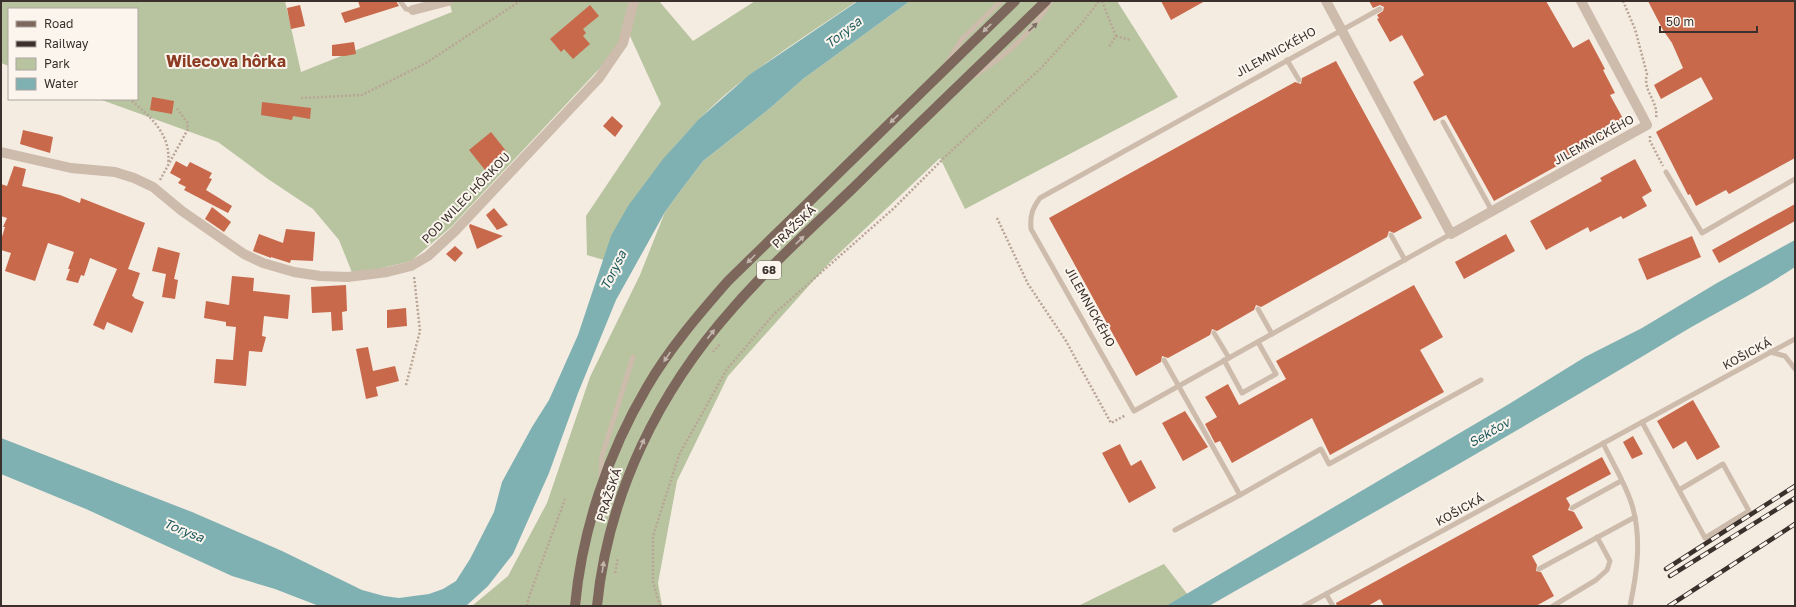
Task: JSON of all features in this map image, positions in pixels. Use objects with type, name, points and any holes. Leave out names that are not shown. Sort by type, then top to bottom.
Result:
[{"type":"main road","name":"PRAŽSKÁ","points":[[575,606],[584,551],[601,489],[628,422],[647,387],[698,316],[728,281],[768,240],[1015,1]]},
{"type":"main road","name":"PRAŽSKÁ","points":[[597,606],[604,556],[616,511],[630,470],[665,399],[688,364],[734,306],[1046,1]]},
{"type":"street","points":[[413,10],[448,1]]},
{"type":"street","name":"POD WILEC HÔRKOU","points":[[1,152],[71,168],[115,172],[134,178],[153,188],[182,211],[244,254],[263,263],[294,272],[348,277],[387,272],[411,266],[428,256],[455,230],[599,78],[622,43],[634,1]]},
{"type":"street","name":"JILEMNICKÉHO","points":[[1452,234],[1647,125],[1581,1]]},
{"type":"street","points":[[1329,2],[1341,30],[1452,234]]},
{"type":"lane","points":[[400,1],[406,9],[413,10]]},
{"type":"lane","points":[[939,74],[961,40],[1001,1]]},
{"type":"lane","points":[[959,85],[999,61],[1039,21],[1051,1]]},
{"type":"lane","name":"JILEMNICKÉHO","points":[[1380,9],[1040,198],[1033,207],[1030,216],[1031,229],[1134,411],[1452,234]]},
{"type":"lane","points":[[1287,60],[1299,80]]},
{"type":"lane","points":[[1443,122],[1492,211]]},
{"type":"lane","points":[[1666,172],[1702,233],[1795,179]]},
{"type":"lane","points":[[1391,235],[1405,260]]},
{"type":"lane","points":[[1258,308],[1272,334]]},
{"type":"lane","points":[[1214,333],[1242,393],[1276,374],[1258,342]]},
{"type":"lane","name":"KOŠICKÁ","points":[[1304,606],[1795,339]]},
{"type":"lane","points":[[1770,352],[1785,356],[1794,367]]},
{"type":"lane","points":[[601,489],[602,456],[633,357]]},
{"type":"lane","points":[[1164,360],[1240,495]]},
{"type":"lane","points":[[1794,367],[1795,360]]},
{"type":"lane","points":[[1175,530],[1321,449],[1329,464],[1481,380]]},
{"type":"lane","points":[[1642,422],[1705,538],[1749,511],[1723,464],[1679,490]]},
{"type":"lane","points":[[1603,443],[1632,503],[1638,532],[1636,579],[1630,606]]},
{"type":"lane","points":[[1572,508],[1621,481]]},
{"type":"lane","points":[[1539,569],[1635,517]]},
{"type":"lane","points":[[1553,606],[1596,580],[1607,570],[1610,561],[1597,537]]},
{"type":"lane","points":[[1326,594],[1333,606]]},
{"type":"path","points":[[301,98],[362,95],[426,63],[520,1]]},
{"type":"path","points":[[660,606],[653,582],[653,536],[679,455],[727,369],[774,314],[893,209],[948,154],[1042,67],[1082,23],[1099,1]]},
{"type":"path","points":[[1102,1],[1116,36]]},
{"type":"path","points":[[1624,1],[1635,29],[1647,74],[1645,80],[1656,110],[1655,120]]},
{"type":"path","points":[[1116,36],[1130,40]]},
{"type":"path","points":[[1109,47],[1116,36]]},
{"type":"path","points":[[132,101],[157,125],[165,138],[169,159],[168,166],[188,129],[187,122],[176,107]]},
{"type":"path","points":[[1650,132],[1650,140],[1666,172]]},
{"type":"path","points":[[997,218],[1028,284],[1066,341],[1111,423],[1134,411]]},
{"type":"path","points":[[406,385],[420,331],[415,281],[411,266]]},
{"type":"path","points":[[709,358],[722,340]]},
{"type":"path","points":[[527,606],[565,499]]},
{"type":"path","points":[[613,579],[619,552]]},
{"type":"green space","points":[[1,1],[285,1],[301,72],[452,12],[449,1],[659,1],[693,41],[755,1],[857,1],[790,46],[735,86],[694,124],[658,166],[634,200],[617,228],[604,260],[587,255],[586,216],[661,104],[630,36],[451,227],[411,261],[353,275],[339,240],[313,209],[268,179],[218,142],[102,100],[138,100],[138,8],[8,8],[8,66],[1,63]]},
{"type":"green space","points":[[910,1],[1117,1],[1178,97],[965,209],[940,158],[831,261],[728,376],[677,481],[658,583],[662,606],[472,606],[508,576],[547,503],[590,377],[640,275],[665,212],[678,194],[703,161],[769,109],[803,79]]},
{"type":"green space","points":[[1164,564],[1188,595],[1166,606],[1078,606]]},
{"type":"water","name":"Torysa","points":[[858,1],[910,1],[803,79],[769,109],[703,161],[678,194],[665,212],[616,300],[578,393],[549,473],[513,554],[488,586],[466,606],[319,606],[275,589],[232,576],[86,509],[1,474],[1,438],[192,512],[282,551],[362,590],[384,596],[399,598],[429,594],[443,589],[456,581],[470,559],[494,512],[502,482],[532,427],[549,400],[578,335],[611,236],[628,206],[663,159],[698,120],[749,75]]},
{"type":"water","name":"Sekčov","points":[[1795,240],[1795,267],[1768,284],[1683,332],[1388,505],[1209,606],[1166,606],[1509,404],[1585,357],[1642,328],[1717,283]]},
{"type":"building","points":[[358,1],[396,1],[399,6],[345,23],[341,13],[360,7]]},
{"type":"building","points":[[1161,1],[1205,1],[1171,20]]},
{"type":"building","points":[[1369,1],[1546,1],[1573,48],[1589,39],[1605,69],[1603,70],[1615,93],[1610,95],[1626,124],[1608,136],[1609,137],[1494,201],[1446,115],[1434,121],[1413,82],[1424,75],[1402,35],[1390,42],[1377,19],[1379,18],[1377,15],[1383,11],[1384,7],[1380,5],[1373,8]]},
{"type":"building","points":[[1648,1],[1795,1],[1795,158],[1729,194],[1726,190],[1696,206],[1690,194],[1688,195],[1656,132],[1713,99],[1701,77],[1661,99],[1654,85],[1683,68],[1672,43],[1663,30]]},
{"type":"building","points":[[300,5],[305,26],[291,29],[287,8]]},
{"type":"building","points":[[590,5],[599,16],[583,29],[586,33],[583,36],[590,44],[573,59],[564,49],[561,52],[550,39]]},
{"type":"building","points":[[354,42],[356,54],[332,56],[332,45]]},
{"type":"building","points":[[1336,61],[1422,218],[1394,233],[1389,231],[1387,237],[1261,307],[1256,305],[1254,310],[1217,331],[1212,329],[1210,335],[1168,358],[1162,356],[1161,362],[1136,376],[1049,218],[1295,82],[1301,84],[1302,78]]},
{"type":"building","points":[[152,97],[174,101],[172,114],[150,110]]},
{"type":"building","points":[[262,102],[311,108],[310,119],[293,116],[292,120],[261,115]]},
{"type":"building","points":[[612,116],[623,126],[615,137],[603,126]]},
{"type":"building","points":[[23,130],[53,137],[50,153],[20,144]]},
{"type":"building","points":[[491,132],[507,152],[485,170],[469,150]]},
{"type":"building","points":[[1635,159],[1652,191],[1642,197],[1647,206],[1623,219],[1621,216],[1590,232],[1588,227],[1546,250],[1530,221],[1602,181],[1600,178]]},
{"type":"building","points":[[176,161],[187,167],[190,162],[212,173],[209,178],[212,179],[206,190],[232,206],[228,213],[184,190],[186,187],[178,183],[181,179],[170,173]]},
{"type":"building","points":[[14,166],[26,169],[22,186],[60,195],[80,203],[81,198],[145,223],[128,269],[140,273],[132,296],[144,302],[132,333],[107,322],[104,330],[93,325],[117,269],[90,258],[84,276],[81,275],[78,283],[66,280],[74,252],[48,243],[35,281],[5,271],[11,253],[1,250],[1,240],[5,227],[3,227],[7,218],[1,216],[1,184],[7,186]]},
{"type":"building","points":[[1795,204],[1795,221],[1719,263],[1712,250]]},
{"type":"building","points":[[212,207],[231,222],[224,232],[205,219]]},
{"type":"building","points":[[494,208],[508,225],[497,230],[486,215]]},
{"type":"building","points":[[470,224],[503,236],[477,249],[469,226]]},
{"type":"building","points":[[286,229],[315,232],[313,261],[291,260],[290,263],[253,251],[259,234],[283,243]]},
{"type":"building","points":[[1506,234],[1515,251],[1464,279],[1455,262]]},
{"type":"building","points":[[1692,236],[1701,257],[1647,280],[1638,259]]},
{"type":"building","points":[[455,246],[463,253],[455,262],[446,254]]},
{"type":"building","points":[[158,247],[180,253],[174,279],[178,280],[175,299],[162,297],[166,274],[152,271]]},
{"type":"building","points":[[232,276],[254,278],[253,291],[290,295],[288,319],[264,316],[262,336],[266,337],[262,352],[249,351],[246,386],[214,383],[216,359],[233,360],[236,327],[226,326],[226,322],[204,318],[206,301],[229,305]]},
{"type":"building","points":[[346,285],[347,311],[342,312],[343,330],[332,331],[331,312],[312,313],[311,287]]},
{"type":"building","points":[[1414,285],[1443,337],[1420,350],[1444,392],[1330,455],[1312,418],[1232,463],[1220,441],[1215,443],[1205,424],[1217,417],[1205,397],[1228,384],[1239,405],[1286,379],[1276,361]]},
{"type":"building","points":[[406,308],[407,326],[387,328],[387,310]]},
{"type":"building","points":[[368,347],[373,371],[395,366],[399,381],[376,387],[378,396],[366,399],[356,349]]},
{"type":"building","points":[[1693,400],[1720,447],[1697,460],[1686,441],[1673,449],[1657,421]]},
{"type":"building","points":[[1185,411],[1208,447],[1183,461],[1162,423]]},
{"type":"building","points":[[1633,436],[1643,454],[1632,459],[1623,442]]},
{"type":"building","points":[[1120,444],[1131,466],[1141,460],[1156,488],[1129,503],[1102,453]]},
{"type":"building","points":[[1602,457],[1611,474],[1566,498],[1570,505],[1568,510],[1574,512],[1583,528],[1532,556],[1537,565],[1536,571],[1541,572],[1554,596],[1536,606],[1384,606],[1380,599],[1368,606],[1337,606],[1336,603]]},
{"type":"railway","points":[[1666,569],[1795,486]]},
{"type":"railway","points":[[1670,576],[1795,498]]},
{"type":"railway","points":[[1669,606],[1795,524]]},
{"type":"district","name":"Wilecova hôrka","points":[[226,61]]}]
